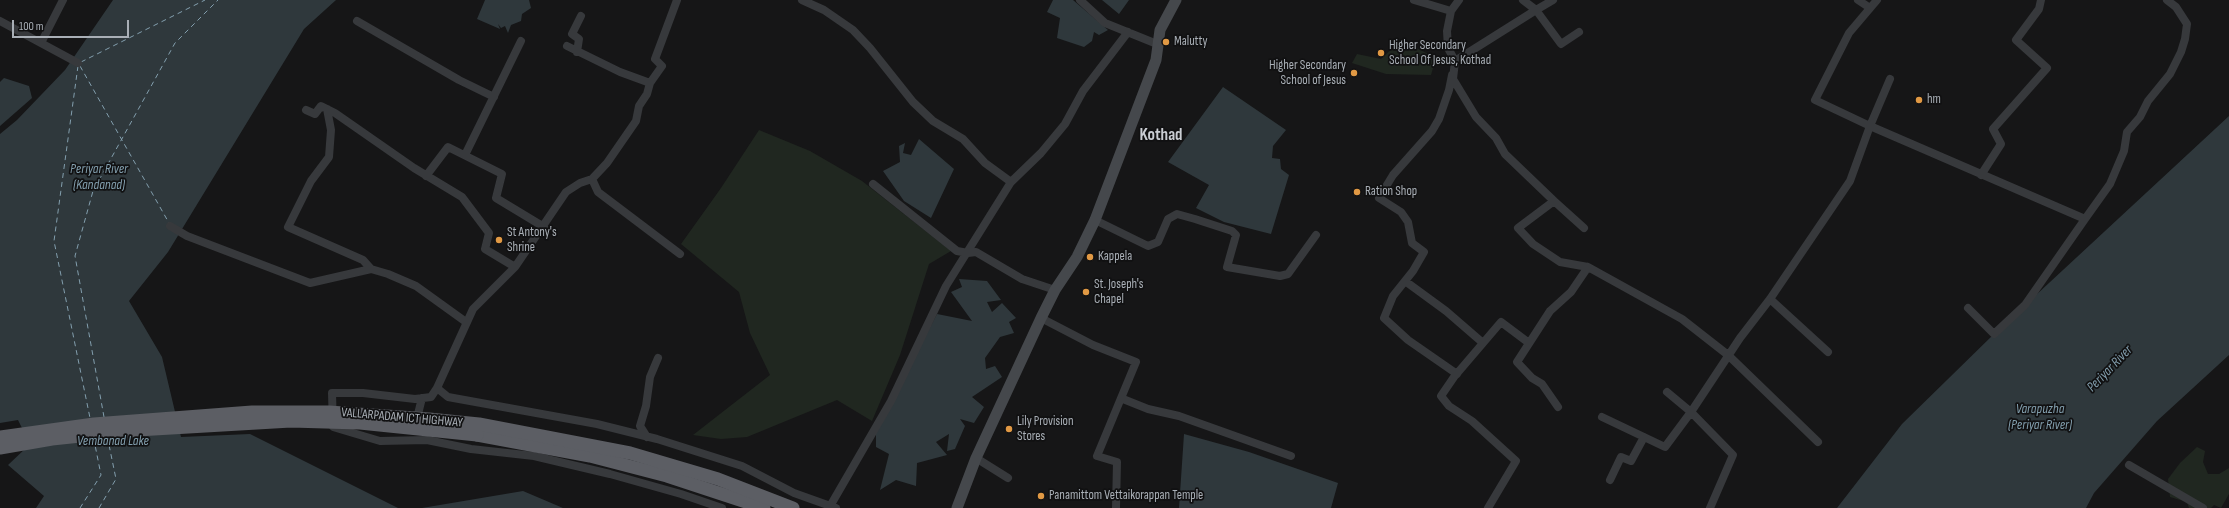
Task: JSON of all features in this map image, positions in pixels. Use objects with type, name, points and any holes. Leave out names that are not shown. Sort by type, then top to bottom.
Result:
[{"type":"highway","name":"VALLARPADAM ICT HIGHWAY","points":[[0,437],[101,423],[252,412],[336,412],[421,418],[479,424],[630,453],[718,479],[793,508]]},
{"type":"highway","name":"VALLARPADAM ICT HIGHWAY","points":[[0,448],[52,439],[232,423],[291,421],[360,423],[477,435],[590,456],[667,476],[764,508]]},
{"type":"main road","points":[[957,508],[976,458],[1041,318],[1055,290],[1077,257],[1095,220],[1156,60],[1160,30],[1176,0]]},
{"type":"street","points":[[41,43],[63,0]]},
{"type":"street","points":[[677,0],[655,59],[662,66],[650,83],[647,94],[639,106],[636,122],[608,163],[592,179],[580,183],[566,192],[544,227],[515,267],[473,309],[437,388],[431,397],[415,399],[363,393],[332,393],[333,427],[380,441],[427,440],[471,448],[534,456],[610,474],[681,494],[722,508]]},
{"type":"street","points":[[802,0],[824,10],[853,30],[870,48],[918,107],[933,121],[963,139],[985,163],[1011,182]]},
{"type":"street","points":[[1080,0],[1105,22],[1157,44]]},
{"type":"street","points":[[1414,0],[1451,11]]},
{"type":"street","points":[[1457,374],[1408,340],[1384,318],[1393,296],[1424,252],[1412,243],[1408,222],[1401,212],[1378,198],[1393,175],[1432,131],[1439,119],[1449,90],[1454,61],[1448,48],[1447,30],[1451,11],[1459,0]]},
{"type":"street","points":[[1523,0],[1536,10],[1561,44],[1580,32]]},
{"type":"street","points":[[1454,61],[1553,0]]},
{"type":"street","points":[[1858,0],[1870,8]]},
{"type":"street","points":[[1877,0],[1849,33],[1816,100],[1870,126],[2085,219]]},
{"type":"street","points":[[1981,175],[2001,144],[1993,129],[2047,68],[2016,40],[2039,9],[2041,0]]},
{"type":"street","points":[[1968,308],[1994,334],[2025,305],[2110,184],[2124,151],[2127,132],[2140,117],[2148,101],[2170,74],[2181,52],[2187,24],[2176,7],[2167,0]]},
{"type":"street","points":[[576,52],[578,40],[572,34],[581,16]]},
{"type":"street","points":[[0,21],[78,63]]},
{"type":"street","points":[[357,21],[459,80],[494,97]]},
{"type":"street","points":[[437,388],[448,398],[597,424],[647,437],[742,466],[789,490],[832,507],[891,402],[946,286],[1011,182],[1041,153],[1065,124],[1083,91],[1128,32]]},
{"type":"street","points":[[464,155],[522,41]]},
{"type":"street","points":[[567,46],[576,52],[620,72],[650,83]]},
{"type":"street","points":[[1452,74],[1476,116],[1496,138],[1505,154],[1584,228]]},
{"type":"street","points":[[1602,417],[1664,447],[1691,412],[1728,355],[1770,299],[1850,181],[1870,126],[1890,79]]},
{"type":"street","points":[[306,110],[315,114],[321,106],[327,109],[426,176],[462,198],[489,233],[485,249],[515,267]]},
{"type":"street","points":[[327,109],[330,130],[329,157],[311,181],[288,227],[363,260],[371,269],[416,286],[466,322]]},
{"type":"street","points":[[426,176],[448,147],[502,174],[496,198],[544,227]]},
{"type":"street","points":[[592,179],[598,192],[680,254]]},
{"type":"street","points":[[873,184],[957,251],[968,253],[976,252],[1022,280],[1055,290]]},
{"type":"street","points":[[1554,201],[1518,228],[1533,244],[1560,262],[1588,267],[1682,319],[1728,355],[1818,442]]},
{"type":"street","points":[[1095,220],[1148,246],[1158,242],[1168,219],[1177,214],[1195,219],[1232,231],[1236,235],[1227,267],[1280,276],[1288,274],[1316,235]]},
{"type":"street","points":[[170,226],[187,236],[310,283],[371,269]]},
{"type":"street","points":[[1558,407],[1542,384],[1532,378],[1517,362],[1550,311],[1572,292],[1588,267]]},
{"type":"street","points":[[1405,281],[1446,311],[1483,343]]},
{"type":"street","points":[[1770,299],[1828,352]]},
{"type":"street","points":[[1041,318],[1093,345],[1136,362],[1123,399],[1098,456],[1116,462],[1116,508]]},
{"type":"street","points":[[1488,508],[1516,461],[1472,421],[1449,406],[1441,396],[1457,374],[1501,322],[1529,343]]},
{"type":"street","points":[[647,437],[640,426],[646,406],[650,377],[658,358]]},
{"type":"street","points":[[1667,392],[1691,412],[1733,455],[1710,508]]},
{"type":"street","points":[[412,440],[422,398]]},
{"type":"street","points":[[1123,399],[1148,409],[1179,416],[1290,456]]},
{"type":"street","points":[[1610,480],[1621,457],[1631,461],[1644,437]]},
{"type":"street","points":[[976,458],[1008,478]]},
{"type":"street","points":[[2129,465],[2203,508]]},
{"type":"street","points":[[779,508],[789,490]]},
{"type":"shaded area","points":[[1401,40],[1436,58],[1431,75],[1386,74],[1352,63],[1357,54],[1381,59]]},
{"type":"shaded area","points":[[759,130],[810,151],[862,181],[951,251],[929,264],[900,355],[872,421],[837,400],[747,437],[721,439],[693,435],[770,375],[750,333],[739,292],[681,244],[721,188]]},
{"type":"shaded area","points":[[2197,447],[2205,451],[2203,462],[2208,474],[2219,474],[2229,468],[2229,494],[2221,508],[2214,505],[2211,508],[2189,508],[2187,502],[2170,497],[2168,479],[2180,463]]},
{"type":"water","name":"Periyar River (Kandanad)","points":[[113,0],[336,0],[304,29],[168,252],[129,301],[162,357],[181,437],[250,434],[398,508],[36,508],[44,496],[8,465],[27,447],[23,430],[18,420],[0,423],[0,134],[17,120],[65,70]]},
{"type":"water","points":[[485,0],[529,0],[531,8],[522,14],[521,21],[511,25],[508,33],[505,26],[501,28],[498,24],[500,29],[477,19]]},
{"type":"water","points":[[1053,0],[1073,0],[1108,30],[1099,35],[1094,32],[1092,41],[1084,47],[1057,38],[1060,18],[1047,12]]},
{"type":"water","points":[[1102,0],[1129,0],[1119,14]]},
{"type":"water","points":[[4,78],[29,86],[32,98],[0,126],[0,82]]},
{"type":"water","points":[[1223,87],[1286,130],[1273,146],[1272,158],[1280,159],[1281,169],[1289,175],[1271,234],[1224,222],[1196,208],[1209,185],[1168,162]]},
{"type":"water","name":"Varapuzha (Periyar River)","points":[[2229,116],[2229,355],[2157,421],[2094,493],[2086,508],[1837,508],[1902,424],[1994,334]]},
{"type":"water","points":[[919,139],[954,169],[931,218],[904,201],[883,171],[900,162],[899,146],[905,143],[903,153],[911,155]]},
{"type":"water","points":[[959,279],[987,281],[1001,300],[987,302],[992,312],[1002,303],[1016,318],[1009,322],[1014,333],[1000,337],[985,358],[986,369],[995,366],[1002,377],[972,397],[984,407],[974,423],[960,419],[965,426],[955,449],[947,451],[949,434],[936,442],[947,455],[917,463],[916,486],[896,480],[880,490],[889,454],[876,447],[876,431],[937,314],[972,321],[951,292],[962,287]]},
{"type":"water","points":[[1184,434],[1249,452],[1338,483],[1331,508],[1179,508]]},
{"type":"water","points":[[523,491],[563,508],[422,508]]},
{"type":"ferry route","points":[[81,62],[205,0]]},
{"type":"ferry route","points":[[104,417],[75,256],[93,191],[175,43],[218,0]]},
{"type":"ferry route","points":[[78,66],[54,241],[90,418]]},
{"type":"ferry route","points":[[80,66],[169,223]]},
{"type":"ferry route","points":[[80,508],[101,475],[94,440]]},
{"type":"ferry route","points":[[99,508],[116,479],[108,440]]},
{"type":"place","name":"Malutty","points":[[1166,42]]},
{"type":"place","name":"Higher Secondary School Of Jesus, Kothad","points":[[1381,53]]},
{"type":"place","name":"Higher Secondary School of Jesus","points":[[1354,73]]},
{"type":"place","name":"hm","points":[[1919,100]]},
{"type":"place","name":"Ration Shop","points":[[1357,192]]},
{"type":"place","name":"St Antony's Shrine","points":[[499,240]]},
{"type":"place","name":"Kappela","points":[[1090,257]]},
{"type":"place","name":"St. Joseph's Chapel","points":[[1086,292]]},
{"type":"place","name":"Lily Provision Stores","points":[[1009,429]]},
{"type":"place","name":"Panamittom Vettaikorappan Temple","points":[[1041,496]]},
{"type":"district","name":"Kothad","points":[[1161,136]]},
{"type":"water label","name":"Periyar River","points":[[2110,369]]},
{"type":"water label","name":"Vembanad Lake","points":[[113,441]]}]
